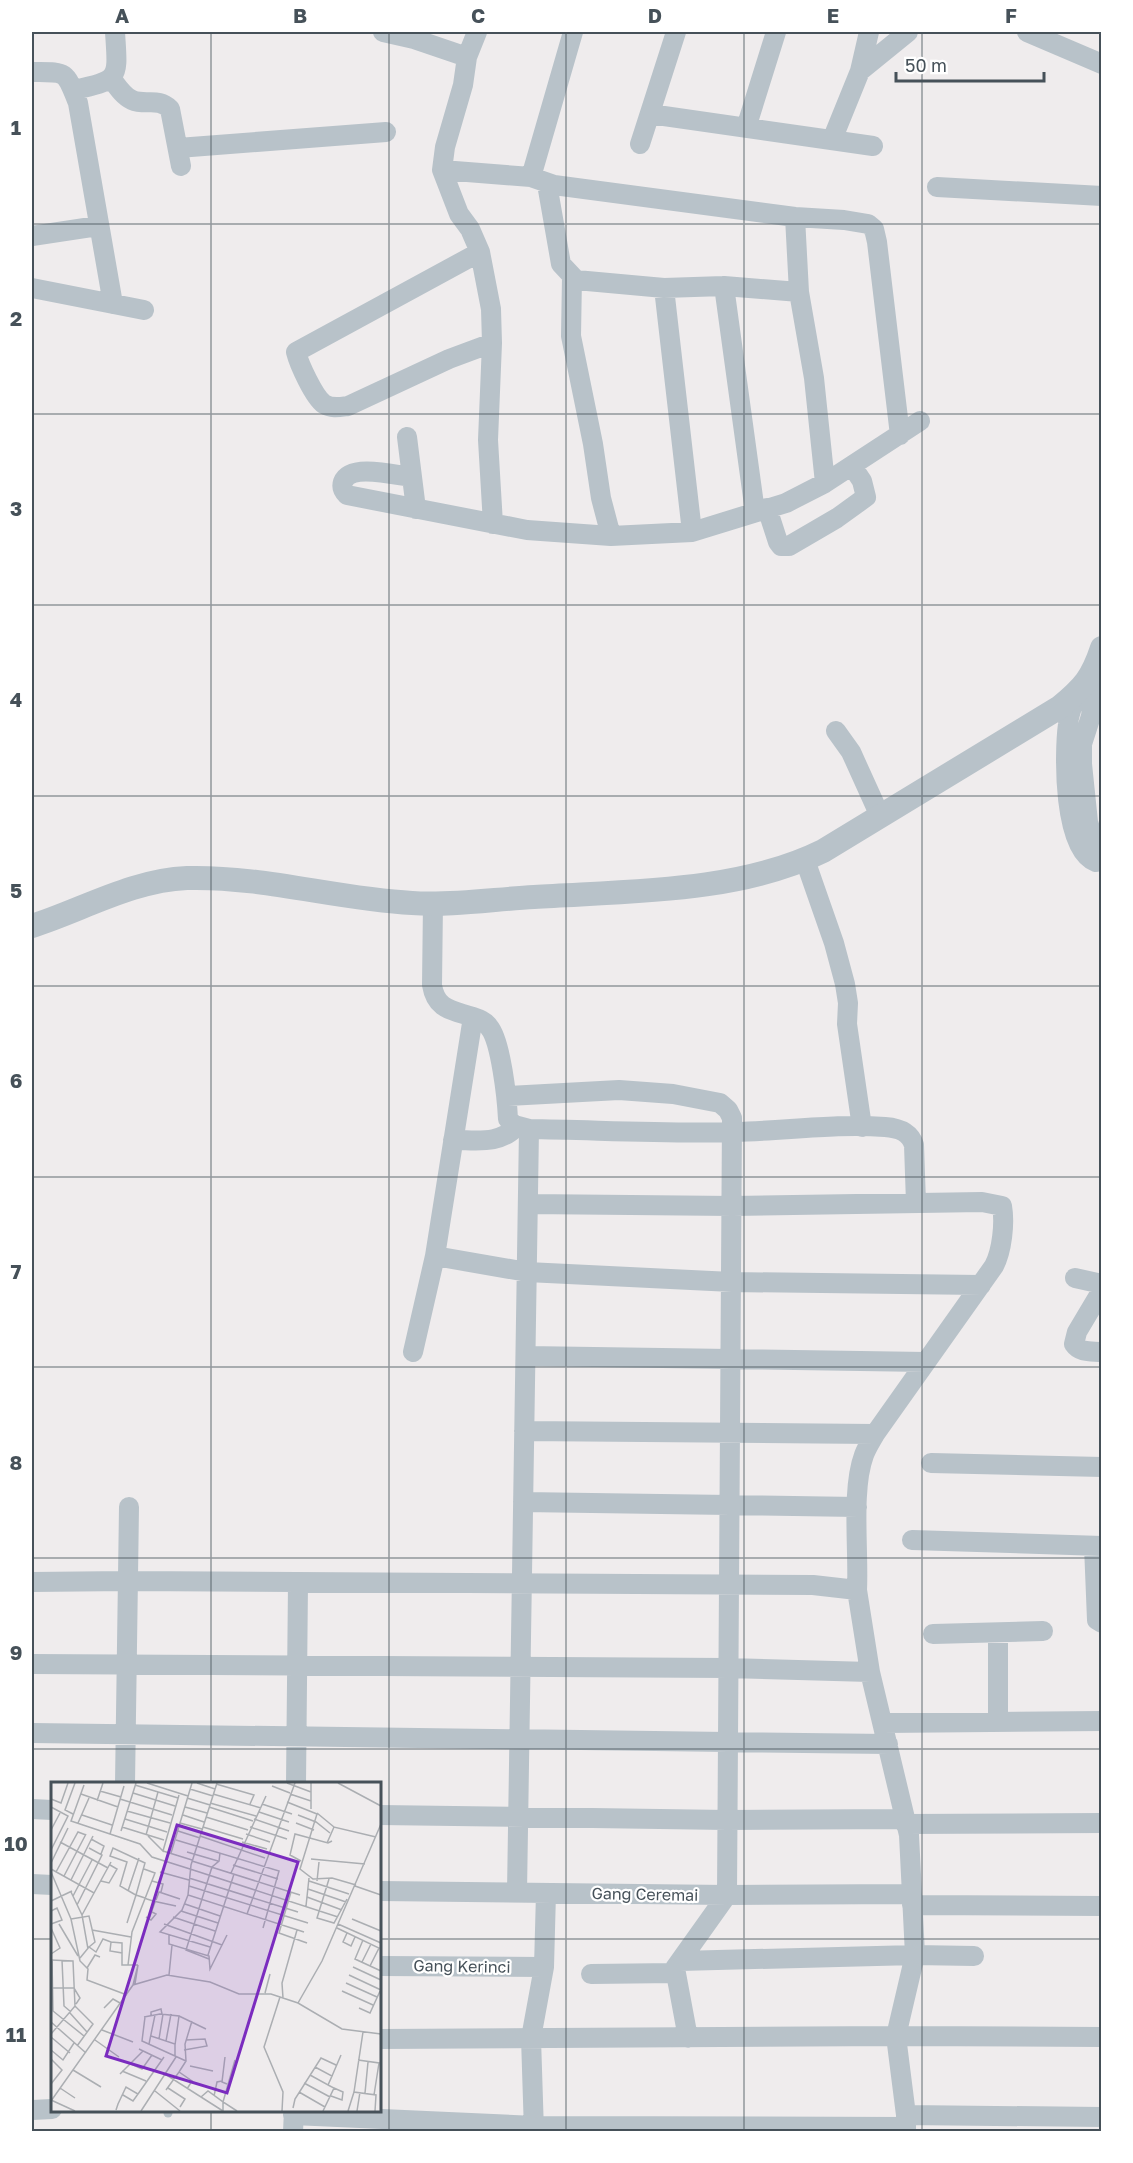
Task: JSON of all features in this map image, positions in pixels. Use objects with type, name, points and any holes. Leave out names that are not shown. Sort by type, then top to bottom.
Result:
[{"type":"street","points":[[73,90],[101,84],[111,78],[118,66],[116,32]]},
{"type":"street","points":[[383,32],[414,39],[467,57]]},
{"type":"street","points":[[477,32],[467,57],[463,85],[445,147],[442,170],[459,214],[470,229],[480,252],[491,309],[488,440],[493,524]]},
{"type":"street","points":[[573,32],[539,181],[561,264],[572,278],[664,288],[724,286],[799,292]]},
{"type":"street","points":[[640,144],[676,32]]},
{"type":"street","points":[[746,128],[776,32]]},
{"type":"street","points":[[832,140],[860,71],[869,32]]},
{"type":"street","points":[[860,71],[908,32]]},
{"type":"street","points":[[1027,32],[1101,64]]},
{"type":"street","points":[[32,72],[62,74],[69,79],[78,103],[113,304]]},
{"type":"street","points":[[111,78],[122,92],[134,101],[156,101],[166,105],[170,110],[179,157],[386,132]]},
{"type":"street","points":[[650,114],[873,146]]},
{"type":"street","points":[[442,170],[539,181],[795,217],[868,224],[874,229],[900,435]]},
{"type":"street","points":[[937,187],[1101,196]]},
{"type":"street","points":[[795,217],[799,292],[814,378],[825,483]]},
{"type":"street","points":[[32,236],[98,226]]},
{"type":"street","points":[[480,252],[296,352],[316,394],[324,404],[334,408],[348,406],[449,359],[492,343]]},
{"type":"street","points":[[572,278],[571,336],[593,444],[601,498],[611,536]]},
{"type":"street","points":[[724,286],[761,510],[781,546],[789,546],[837,518],[866,497],[862,481],[852,466]]},
{"type":"street","points":[[32,288],[144,310]]},
{"type":"street","points":[[664,288],[692,532]]},
{"type":"street","points":[[411,477],[356,470],[346,476],[342,486],[347,495],[527,530],[611,536],[692,532],[786,503],[825,483],[920,421]]},
{"type":"street","points":[[407,437],[416,509]]},
{"type":"street","points":[[1099,861],[1089,822],[1065,761],[1068,721],[1101,648]]},
{"type":"street","points":[[32,926],[141,886],[187,878],[252,881],[400,902],[433,903],[687,887],[761,874],[805,860],[880,816],[1042,719],[1060,707],[1084,684]]},
{"type":"street","points":[[836,731],[851,752],[880,816]]},
{"type":"street","points":[[805,860],[834,943],[845,984],[848,1003],[847,1024],[862,1127]]},
{"type":"street","points":[[433,903],[432,985],[434,996],[437,1002],[446,1008],[482,1020],[493,1033],[508,1096],[508,1119],[523,1127],[733,1132],[886,1127],[905,1132],[911,1137],[914,1145],[916,1203]]},
{"type":"street","points":[[412,1352],[435,1256],[473,1017]]},
{"type":"street","points":[[508,1096],[619,1090],[673,1094],[720,1103],[728,1110],[732,1119],[727,1895],[677,1967],[688,2038]]},
{"type":"street","points":[[453,1140],[500,1139],[523,1127]]},
{"type":"street","points":[[517,1892],[528,1204],[523,1127]]},
{"type":"street","points":[[528,1204],[733,1206],[982,1202],[1002,1206],[999,1257],[875,1434],[864,1453],[861,1467],[857,1507],[857,1590],[870,1672],[909,1835],[911,1859],[915,1955],[896,2036],[906,2125]]},
{"type":"street","points":[[435,1256],[527,1272],[732,1282],[981,1285]]},
{"type":"street","points":[[1075,1278],[1101,1284]]},
{"type":"street","points":[[1101,1290],[1077,1332],[1074,1344],[1082,1351],[1101,1352]]},
{"type":"street","points":[[526,1356],[926,1362]]},
{"type":"street","points":[[524,1431],[875,1434]]},
{"type":"street","points":[[931,1463],[1101,1467]]},
{"type":"street","points":[[523,1502],[857,1507]]},
{"type":"street","points":[[125,1782],[129,1507]]},
{"type":"street","points":[[912,1540],[1098,1546],[1097,1620],[1101,1623]]},
{"type":"street","points":[[32,1582],[813,1585],[857,1590]]},
{"type":"street","points":[[296,1782],[298,1583]]},
{"type":"street","points":[[933,1634],[1043,1631]]},
{"type":"street","points":[[998,1633],[998,1722]]},
{"type":"street","points":[[32,1664],[520,1666],[870,1672]]},
{"type":"street","points":[[883,1723],[1101,1721]]},
{"type":"street","points":[[32,1733],[888,1744]]},
{"type":"street","points":[[32,1809],[51,1810]]},
{"type":"street","points":[[381,1815],[1101,1823]]},
{"type":"street","points":[[32,1884],[51,1884]]},
{"type":"street","name":"Gang Ceremai","points":[[381,1891],[727,1895],[1101,1906]]},
{"type":"street","points":[[535,2129],[531,2038],[544,1967],[546,1893]]},
{"type":"street","points":[[591,1974],[677,1967],[915,1955],[974,1956]]},
{"type":"street","name":"Gang Kerinci","points":[[381,1966],[544,1967]]},
{"type":"street","points":[[381,2039],[1101,2037]]},
{"type":"street","points":[[32,2110],[51,2109]]},
{"type":"street","points":[[293,2119],[535,2129],[906,2125],[1101,2117]]}]
